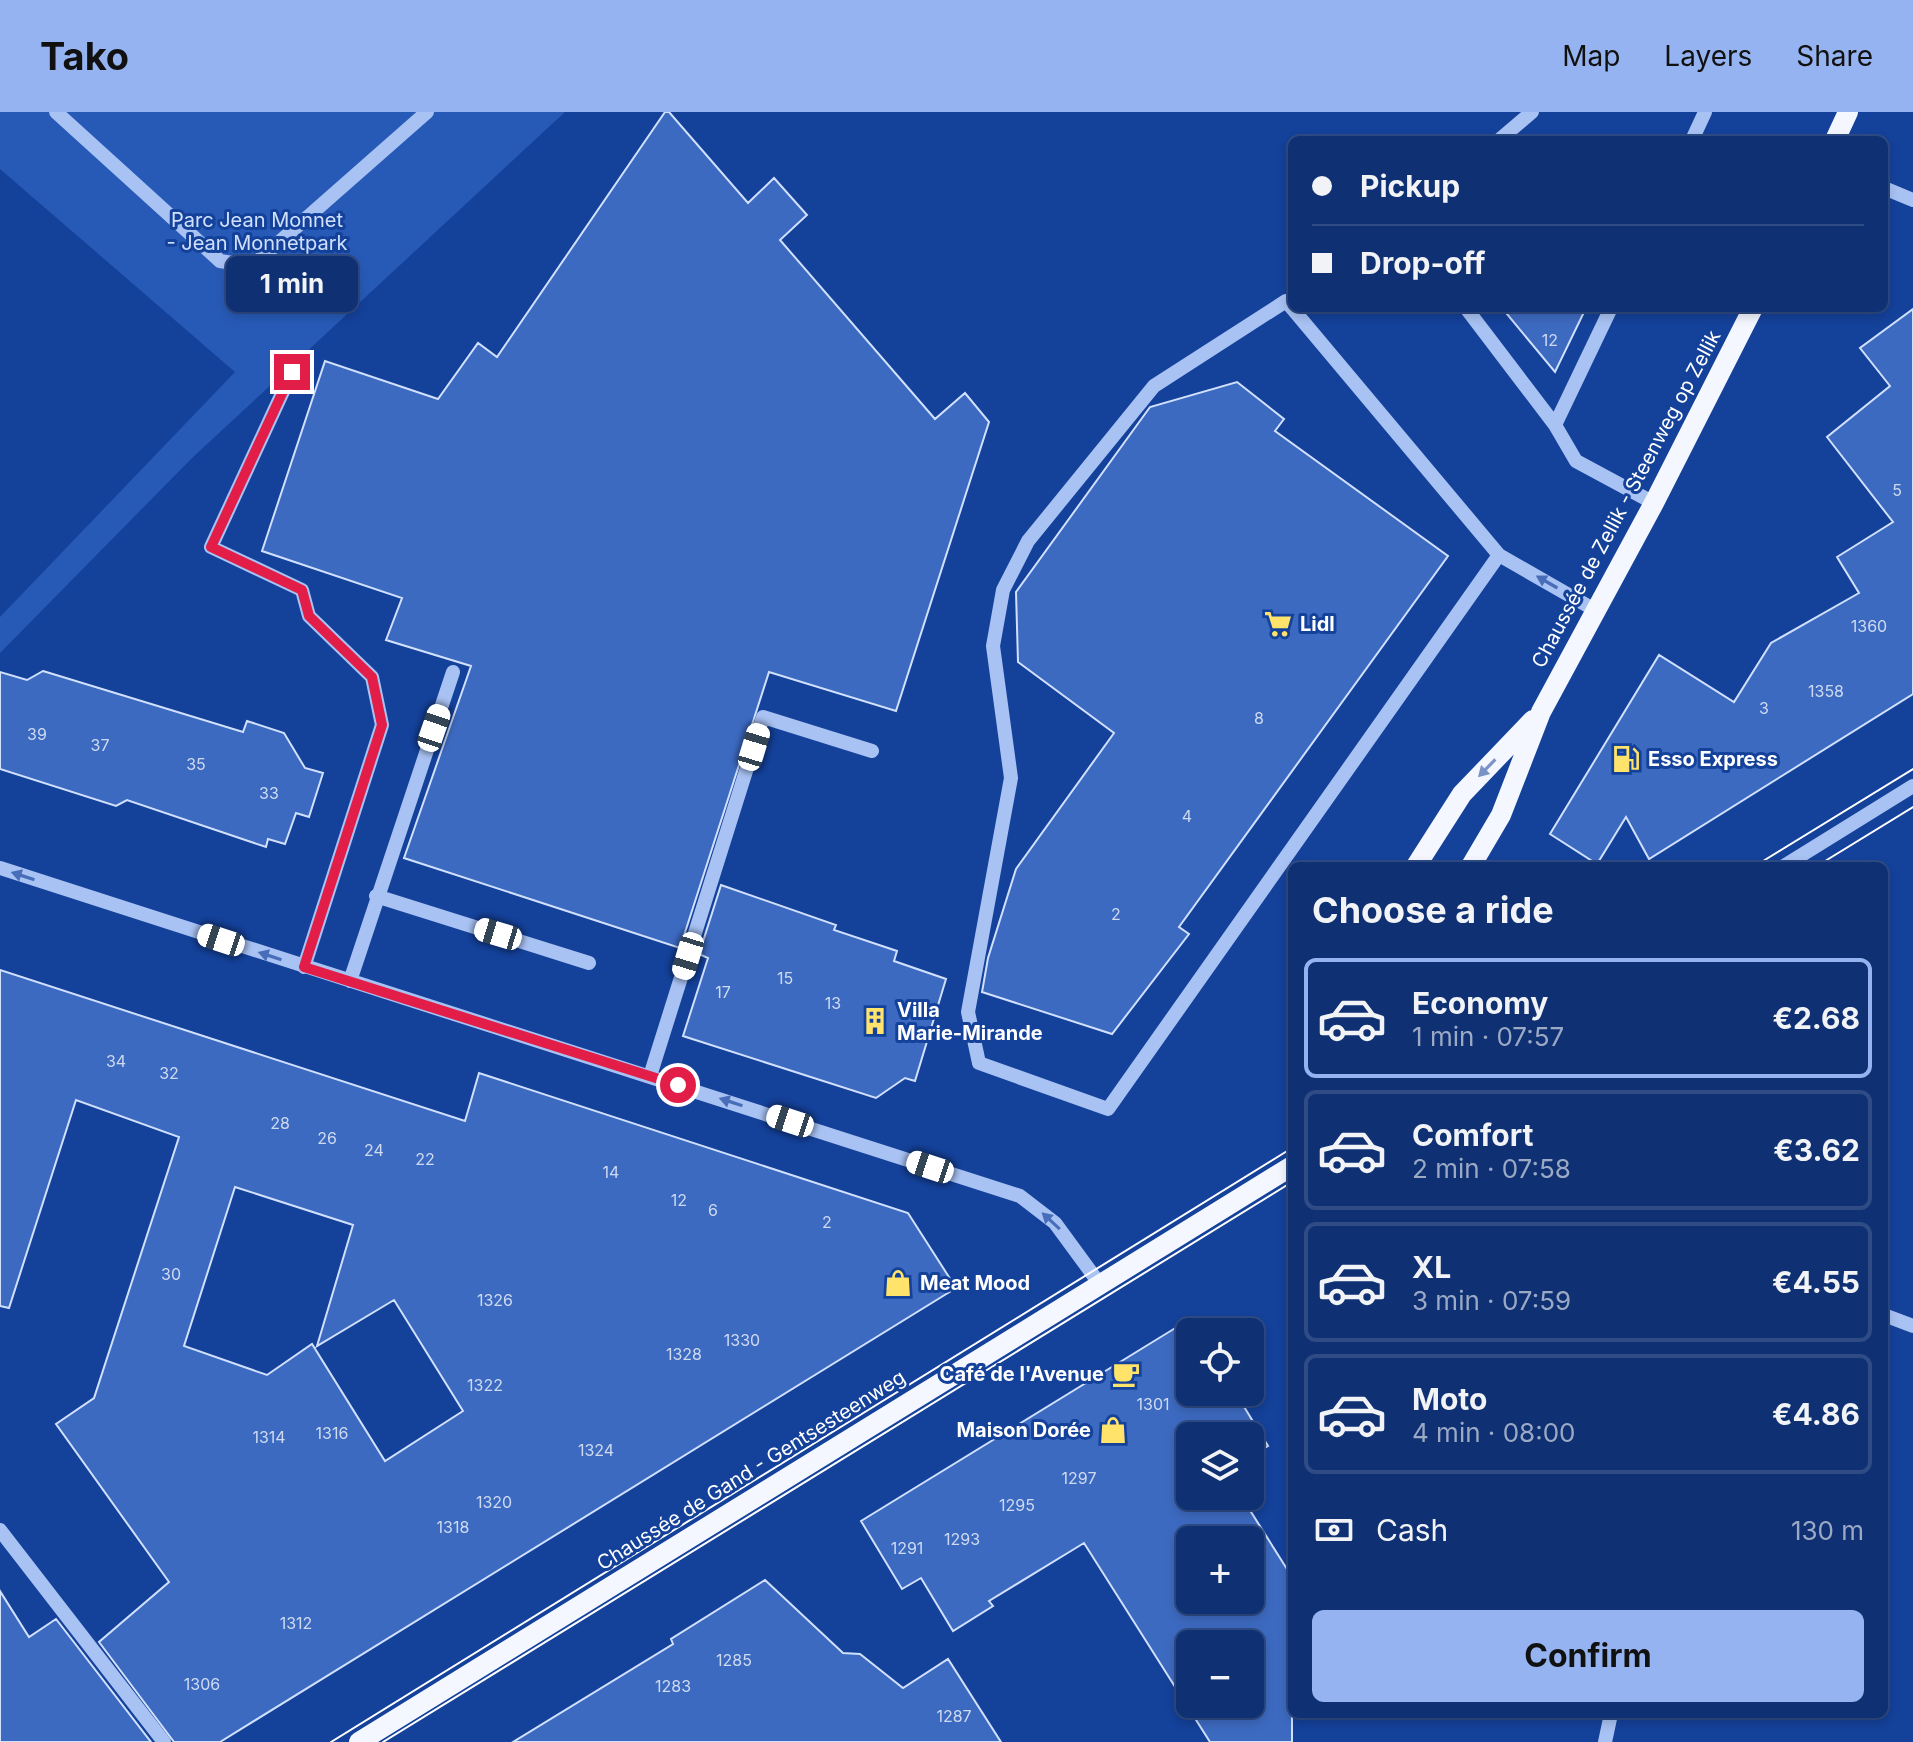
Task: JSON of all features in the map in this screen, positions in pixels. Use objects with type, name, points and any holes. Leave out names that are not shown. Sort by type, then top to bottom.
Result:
[{"type":"main road","points":[[1837,136],[1848,112]]},
{"type":"main road","name":"Chaussée de Zellik - Steenweg op Zellik","points":[[1473,862],[1501,815],[1541,712],[1654,503],[1751,312]]},
{"type":"main road","name":"Chaussée de Zellik - Steenweg op Zellik","points":[[1419,862],[1462,794],[1541,712]]},
{"type":"main road","name":"Chaussée de Gand - Gentsesteenweg","points":[[359,1742],[1288,1168]]},
{"type":"street","points":[[56,112],[220,261],[252,266],[427,112]]},
{"type":"street","points":[[1504,136],[1532,112]]},
{"type":"street","points":[[1694,136],[1705,112]]},
{"type":"street","points":[[1888,190],[1913,200]]},
{"type":"street","points":[[1288,303],[1286,301],[1154,386],[1028,541],[1003,590],[993,646],[1011,778],[968,1012],[979,1063],[1108,1109],[1499,555]]},
{"type":"street","points":[[1295,312],[1499,555],[1595,610]]},
{"type":"street","points":[[1469,312],[1555,425],[1576,461],[1654,503]]},
{"type":"street","points":[[1555,425],[1609,312]]},
{"type":"street","points":[[292,372],[211,547],[302,590],[309,616],[372,677],[382,725],[304,967]]},
{"type":"street","points":[[350,981],[453,672]]},
{"type":"street","points":[[650,1076],[763,717],[872,751]]},
{"type":"street","points":[[1790,862],[1913,786]]},
{"type":"street","points":[[0,868],[1020,1196],[1055,1223],[1099,1283]]},
{"type":"street","points":[[376,896],[589,963]]},
{"type":"street","points":[[1888,1317],[1913,1326]]},
{"type":"street","points":[[0,1530],[164,1742]]},
{"type":"street","points":[[1605,1742],[1610,1718]]},
{"type":"green space","name":"Parc Jean Monnet - Jean Monnetpark","points":[[0,112],[565,112],[192,458],[0,653],[0,617],[235,372],[0,169]]},
{"type":"building","points":[[665,112],[669,112],[748,203],[774,178],[807,215],[780,240],[935,419],[965,393],[989,422],[896,711],[769,672],[680,948],[404,858],[471,666],[386,640],[402,598],[262,551],[325,361],[438,399],[478,343],[497,357]]},
{"type":"building","points":[[1913,309],[1913,694],[1649,859],[1626,817],[1598,862],[1594,862],[1550,834],[1659,655],[1734,702],[1771,643],[1859,593],[1837,557],[1893,522],[1827,437],[1890,386],[1860,348]]},
{"type":"building","points":[[1505,312],[1584,312],[1555,372]]},
{"type":"building","points":[[1237,382],[1284,419],[1275,431],[1448,556],[1179,927],[1189,934],[1112,1034],[982,992],[988,958],[1016,869],[1114,733],[1018,662],[1016,592],[1150,407]]},
{"type":"building","points":[[43,671],[243,732],[247,721],[284,733],[305,768],[323,773],[309,817],[296,813],[285,844],[268,839],[266,847],[127,800],[116,806],[0,769],[0,672],[27,680]]},
{"type":"building","points":[[721,885],[836,925],[834,930],[897,951],[894,961],[946,979],[915,1081],[905,1078],[876,1098],[683,1036],[708,958],[699,954]]},
{"type":"building","points":[[0,970],[465,1121],[479,1073],[908,1213],[956,1288],[220,1742],[174,1742],[99,1642],[169,1582],[56,1424],[94,1398],[179,1137],[76,1100],[9,1308],[0,1306]],"holes":[[[235,1187],[353,1225],[317,1346],[394,1300],[463,1411],[385,1461],[312,1344],[267,1375],[184,1346]]]},
{"type":"building","points":[[1176,1328],[1176,1406],[1244,1406],[1253,1422],[1176,1422],[1176,1510],[1250,1510],[1260,1526],[1176,1526],[1176,1614],[1264,1614],[1264,1533],[1288,1571],[1288,1718],[1292,1718],[1292,1742],[1210,1742],[1195,1718],[1264,1718],[1264,1630],[1176,1630],[1176,1688],[1084,1543],[989,1601],[993,1606],[953,1631],[921,1578],[902,1589],[861,1521]]},
{"type":"building","points":[[765,1580],[843,1653],[860,1654],[903,1688],[948,1659],[1001,1742],[513,1742],[673,1644],[671,1639]]},
{"type":"building","points":[[0,1591],[29,1637],[56,1619],[151,1742],[0,1742]]},
{"type":"tram line","points":[[1762,862],[1913,769]]},
{"type":"tram line","points":[[1824,862],[1913,807]]},
{"type":"tram line","points":[[331,1742],[1288,1150]]},
{"type":"tram line","points":[[383,1742],[1288,1184]]},
{"type":"place","name":"Lidl","points":[[1278,624]]},
{"type":"place","name":"Esso Express","points":[[1626,759]]},
{"type":"place","name":"Villa Marie-Mirande","points":[[875,1021]]},
{"type":"place","name":"Meat Mood","points":[[898,1283]]},
{"type":"place","name":"Café de l'Avenue","points":[[1126,1374]]},
{"type":"place","name":"Maison Dorée","points":[[1113,1430]]},
{"type":"route","points":[[292,372],[211,547],[302,590],[309,616],[372,677],[382,725],[304,967],[678,1085]]}]
